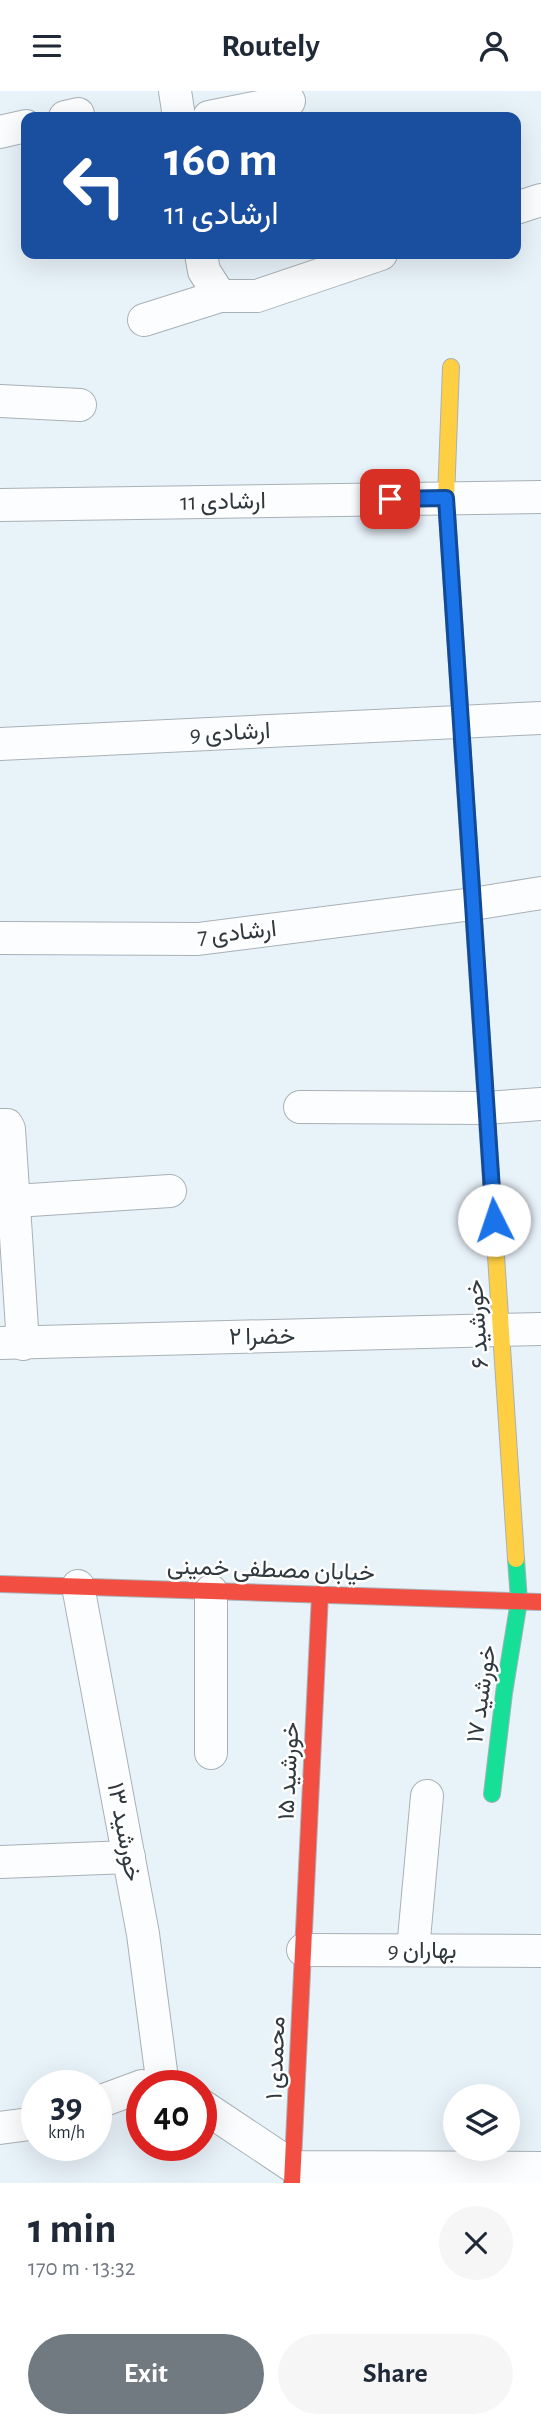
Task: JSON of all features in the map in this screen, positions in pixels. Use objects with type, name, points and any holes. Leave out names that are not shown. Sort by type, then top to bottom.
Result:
[{"type":"street","points":[[175,91],[178,112]]},
{"type":"street","points":[[234,112],[289,101]]},
{"type":"street","points":[[0,132],[21,127]]},
{"type":"street","points":[[521,206],[541,200]]},
{"type":"street","points":[[202,259],[204,271],[220,296]]},
{"type":"street","points":[[144,320],[220,296],[257,296],[366,259]]},
{"type":"street","name":"خورشید ۶","points":[[451,367],[446,498],[519,1601]]},
{"type":"street","points":[[0,401],[80,405]]},
{"type":"street","name":"ارشادی 11","points":[[0,505],[541,497]]},
{"type":"street","name":"ارشادی 9","points":[[0,744],[541,718]]},
{"type":"street","name":"ارشادی 7","points":[[0,938],[198,939],[541,893]]},
{"type":"street","points":[[300,1107],[486,1108],[541,1104]]},
{"type":"street","points":[[0,1125],[7,1125],[9,1129],[15,1201],[12,1344]]},
{"type":"street","points":[[15,1201],[170,1191]]},
{"type":"street","name":"خضرا ۲","points":[[12,1344],[541,1329]]},
{"type":"street","name":"خیابان مصطفی خمینی","points":[[0,1584],[541,1602]]},
{"type":"street","name":"خورشید ۱۳","points":[[78,1586],[143,1934],[154,2070]]},
{"type":"street","points":[[211,1591],[211,1753]]},
{"type":"street","name":"خورشید ۱۵","points":[[303,1950],[320,1594]]},
{"type":"street","name":"خورشید ۱۷","points":[[492,1794],[504,1692],[519,1601]]},
{"type":"street","points":[[413,1950],[428,1796]]},
{"type":"street","points":[[0,1861],[129,1857]]},
{"type":"street","name":"بهاران 9","points":[[303,1950],[541,1951]]},
{"type":"street","name":"محمدی ۱","points":[[293,2175],[303,1950]]},
{"type":"street","points":[[217,2117],[293,2175],[399,2175],[541,2168]]},
{"type":"street","points":[[0,2128],[21,2125]]},
{"type":"traffic: fast","points":[[492,1794],[504,1693],[519,1601],[516,1559]]},
{"type":"traffic: slow","points":[[451,367],[446,498],[458,681]]},
{"type":"traffic: slow","points":[[483,1059],[516,1559]]},
{"type":"traffic: jam","points":[[458,681],[483,1059]]},
{"type":"traffic: jam","points":[[0,1584],[541,1602]]},
{"type":"traffic: jam","points":[[292,2183],[320,1594]]},
{"type":"route","points":[[390,499],[446,498],[494,1220]]}]
